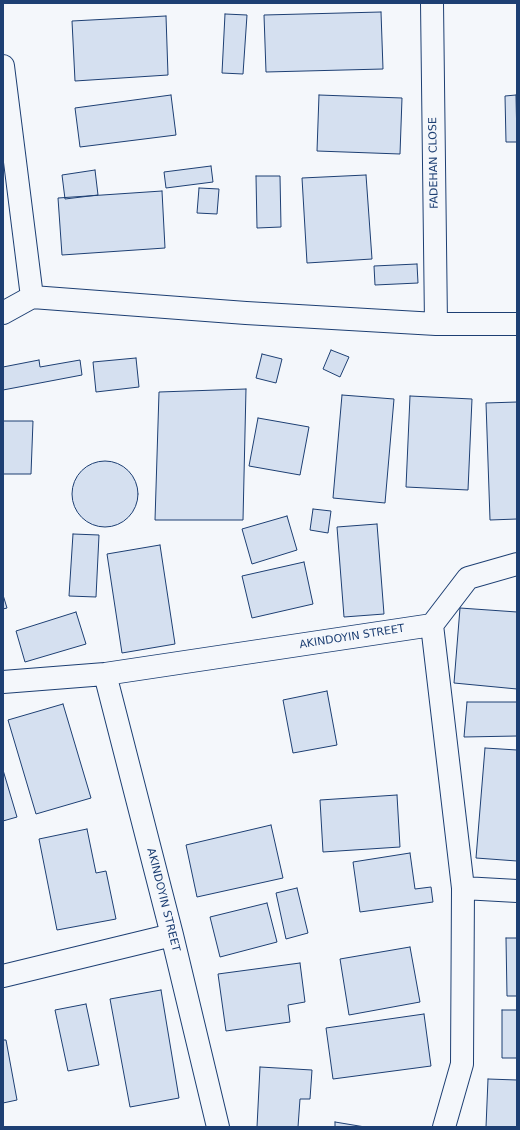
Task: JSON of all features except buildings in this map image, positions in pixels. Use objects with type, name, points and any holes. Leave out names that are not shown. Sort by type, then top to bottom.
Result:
[{"type":"street","name":"FADEHAN CLOSE","points":[[432,3],[436,324]]},
{"type":"street","points":[[3,66],[32,297]]},
{"type":"street","points":[[3,313],[32,297],[246,313],[436,324],[517,324]]},
{"type":"street","points":[[444,1127],[462,1064],[463,888],[432,625],[468,578],[517,564]]},
{"type":"street","name":"AKINDOYIN STREET","points":[[3,682],[105,674],[432,625]]},
{"type":"street","name":"AKINDOYIN STREET","points":[[105,674],[172,935],[218,1127]]},
{"type":"street","points":[[463,888],[517,891]]},
{"type":"street","points":[[3,976],[172,935]]}]
